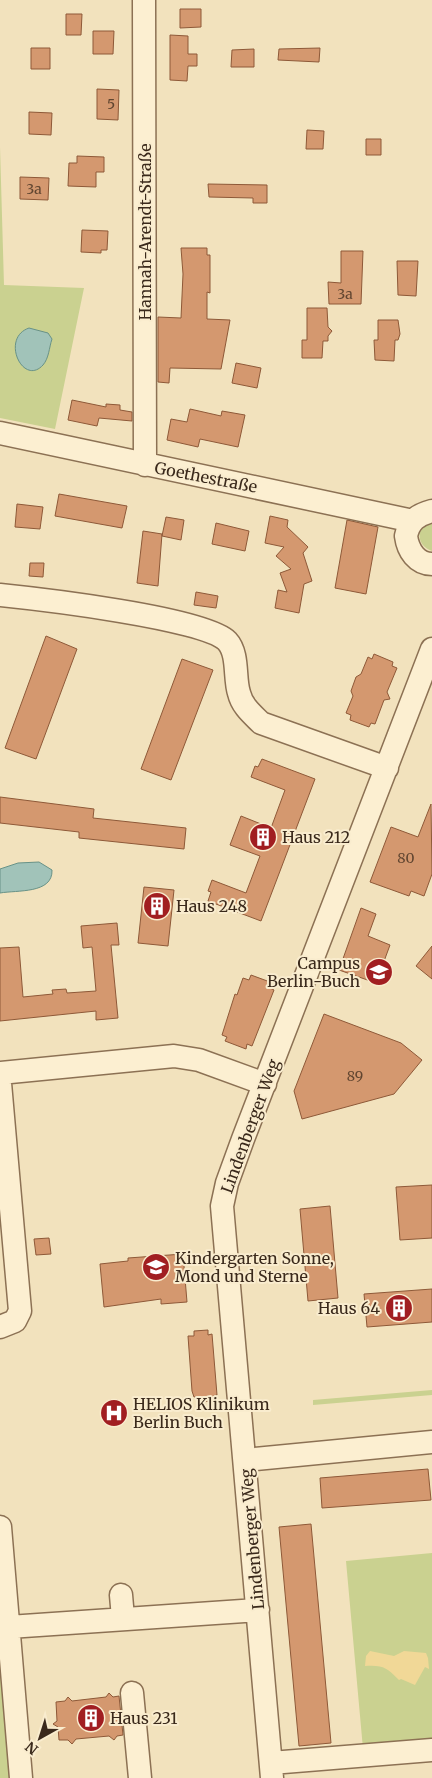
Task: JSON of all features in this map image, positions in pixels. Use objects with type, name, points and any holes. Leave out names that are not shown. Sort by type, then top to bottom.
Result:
[{"type":"street","name":"Hannah-Arendt-Straße","points":[[144,0],[145,465]]},
{"type":"street","name":"Goethestraße","points":[[0,433],[145,465],[422,516]]},
{"type":"street","points":[[422,516],[406,536],[409,549],[418,559],[425,564],[432,564]]},
{"type":"street","points":[[0,595],[173,621],[215,633],[228,642],[235,664],[238,693],[247,709],[262,723],[387,768]]},
{"type":"street","name":"Lindenberger Weg","points":[[271,1770],[222,1206],[227,1183],[432,649]]},
{"type":"street","points":[[0,1073],[174,1056],[199,1060],[265,1084]]},
{"type":"street","points":[[0,1083],[20,1311],[15,1321],[0,1327]]},
{"type":"street","points":[[245,1460],[432,1442]]},
{"type":"street","points":[[0,1527],[9,1627],[6,1668],[8,1724],[21,1778]]},
{"type":"street","points":[[121,1594],[124,1618]]},
{"type":"street","points":[[9,1627],[258,1610]]},
{"type":"street","points":[[132,1693],[140,1778]]},
{"type":"street","points":[[271,1770],[432,1750]]},
{"type":"green space","points":[[0,147],[4,285],[84,288],[55,429],[0,418]]},
{"type":"green space","points":[[432,519],[432,551],[423,545],[419,535],[421,527]]},
{"type":"green space","points":[[432,1390],[432,1395],[313,1405],[313,1400]]},
{"type":"green space","points":[[432,1553],[432,1753],[364,1760],[346,1561]]},
{"type":"green space","points":[[0,1633],[12,1778],[0,1778]]},
{"type":"sand","points":[[370,1651],[394,1656],[404,1651],[426,1653],[429,1669],[425,1667],[415,1685],[401,1679],[399,1680],[384,1668],[365,1666],[366,1656]]},
{"type":"water","points":[[29,328],[48,333],[52,339],[45,362],[35,370],[28,370],[22,366],[15,350],[16,341],[20,333]]},
{"type":"water","points":[[39,862],[52,870],[51,878],[47,883],[24,891],[0,893],[0,869],[18,863]]},
{"type":"building","points":[[180,9],[201,9],[201,27],[180,28]]},
{"type":"building","points":[[66,14],[82,14],[81,35],[66,35]]},
{"type":"building","points":[[93,31],[114,31],[113,54],[93,54]]},
{"type":"building","points":[[170,35],[188,36],[188,54],[197,54],[197,66],[188,66],[187,81],[170,80]]},
{"type":"building","points":[[31,48],[50,48],[50,69],[31,69]]},
{"type":"building","points":[[320,48],[319,62],[278,60],[279,49]]},
{"type":"building","points":[[254,49],[254,67],[231,67],[232,50]]},
{"type":"building","points":[[97,89],[119,90],[118,120],[97,119]]},
{"type":"building","points":[[29,112],[52,113],[51,135],[29,134]]},
{"type":"building","points":[[307,130],[324,131],[323,149],[306,149]]},
{"type":"building","points":[[366,139],[381,139],[381,155],[366,155]]},
{"type":"building","points":[[77,156],[104,157],[104,172],[96,172],[96,187],[68,186],[69,163],[77,163]]},
{"type":"building","points":[[20,177],[49,178],[48,200],[20,199]]},
{"type":"building","points":[[208,184],[267,185],[267,203],[253,203],[253,198],[209,197]]},
{"type":"building","points":[[82,230],[108,231],[107,250],[101,250],[101,253],[81,252]]},
{"type":"building","points":[[181,248],[207,248],[207,255],[210,255],[210,293],[207,292],[207,319],[230,320],[221,369],[170,368],[169,383],[158,382],[158,317],[181,318],[183,274]]},
{"type":"building","points":[[341,251],[363,251],[361,304],[329,304],[328,282],[341,283]]},
{"type":"building","points":[[397,261],[418,261],[416,296],[398,295]]},
{"type":"building","points":[[307,308],[327,308],[328,327],[332,331],[328,336],[328,341],[323,341],[322,358],[302,358],[302,340],[307,340]]},
{"type":"building","points":[[378,320],[398,320],[400,334],[398,340],[395,340],[394,361],[375,360],[374,340],[378,340]]},
{"type":"building","points":[[236,363],[261,368],[257,388],[232,383]]},
{"type":"building","points":[[72,400],[106,407],[106,404],[120,405],[120,410],[132,412],[132,421],[99,418],[97,426],[68,420]]},
{"type":"building","points":[[190,409],[221,416],[222,411],[245,415],[238,447],[200,439],[198,447],[167,440],[171,419],[187,422]]},
{"type":"building","points":[[59,494],[127,506],[122,528],[55,516]]},
{"type":"building","points":[[17,504],[43,507],[40,529],[15,527]]},
{"type":"building","points":[[270,516],[288,520],[287,527],[308,547],[303,553],[312,581],[304,584],[299,613],[275,608],[278,590],[287,592],[280,573],[291,569],[276,556],[284,547],[265,543]]},
{"type":"building","points":[[166,517],[184,520],[181,540],[162,536]]},
{"type":"building","points":[[347,520],[378,527],[366,594],[335,588]]},
{"type":"building","points":[[216,523],[249,531],[245,551],[212,544]]},
{"type":"building","points":[[143,531],[162,534],[158,586],[137,583]]},
{"type":"building","points":[[30,563],[44,563],[43,577],[29,576]]},
{"type":"building","points":[[196,592],[218,596],[216,608],[194,605]]},
{"type":"building","points":[[46,636],[77,649],[36,759],[5,748]]},
{"type":"building","points":[[374,654],[393,662],[392,666],[397,668],[387,692],[390,699],[384,700],[375,724],[371,723],[369,727],[350,720],[351,715],[346,713],[353,696],[351,691],[356,677],[361,674],[368,657],[372,659]]},
{"type":"building","points":[[182,659],[213,670],[171,780],[141,769]]},
{"type":"building","name":"Haus 212","points":[[262,759],[315,779],[261,921],[208,901],[211,892],[208,891],[212,880],[246,893],[260,856],[230,845],[241,816],[271,828],[285,790],[251,777],[255,766],[258,767]]},
{"type":"building","points":[[0,797],[94,809],[93,818],[186,828],[184,849],[79,838],[79,832],[0,823]]},
{"type":"building","points":[[431,804],[432,874],[424,896],[411,891],[409,896],[370,882],[391,827],[418,837]]},
{"type":"building","name":"Haus 248","points":[[144,887],[174,890],[168,946],[138,943]]},
{"type":"building","points":[[361,908],[376,914],[368,936],[390,945],[376,983],[339,970]]},
{"type":"building","points":[[117,923],[119,945],[111,945],[118,1018],[96,1020],[96,1011],[0,1021],[0,948],[19,947],[23,997],[53,994],[52,990],[66,989],[67,993],[96,991],[92,947],[83,948],[81,926]]},
{"type":"building","points":[[432,946],[432,979],[416,966]]},
{"type":"building","points":[[251,975],[270,982],[268,987],[274,990],[252,1046],[247,1044],[246,1049],[225,1041],[227,1037],[222,1035],[235,994],[237,995],[243,978],[249,980]]},
{"type":"building","points":[[324,1014],[401,1043],[422,1060],[394,1094],[302,1119],[294,1091]]},
{"type":"building","points":[[432,1185],[432,1238],[400,1240],[396,1187]]},
{"type":"building","points":[[330,1206],[338,1298],[308,1301],[300,1209]]},
{"type":"building","points":[[49,1238],[51,1254],[36,1255],[34,1239]]},
{"type":"building","points":[[183,1254],[187,1302],[161,1304],[161,1299],[104,1307],[100,1264],[128,1261],[128,1258]]},
{"type":"building","name":"Haus 64","points":[[432,1289],[432,1322],[367,1327],[364,1294]]},
{"type":"building","points":[[208,1330],[208,1335],[212,1334],[217,1395],[213,1396],[213,1401],[199,1402],[198,1397],[194,1397],[192,1391],[188,1336],[194,1336],[194,1331]]},
{"type":"building","points":[[428,1469],[431,1500],[322,1508],[320,1478]]},
{"type":"building","points":[[311,1524],[331,1743],[299,1746],[279,1527]]},
{"type":"building","name":"Haus 231","points":[[109,1693],[113,1697],[119,1696],[123,1735],[117,1736],[114,1740],[109,1736],[76,1739],[72,1744],[68,1740],[59,1740],[58,1727],[53,1724],[57,1721],[56,1702],[65,1701],[68,1697],[72,1701],[106,1697]]},
{"type":"place","name":"Haus 212","points":[[263,837]]},
{"type":"place","name":"Haus 248","points":[[157,906]]},
{"type":"place","name":"Campus Berlin-Buch","points":[[379,972]]},
{"type":"place","name":"Kindergarten Sonne, Mond und Sterne","points":[[156,1267]]},
{"type":"place","name":"Haus 64","points":[[399,1308]]},
{"type":"place","name":"HELIOS Klinikum Berlin Buch","points":[[114,1413]]},
{"type":"place","name":"Haus 231","points":[[91,1718]]}]
